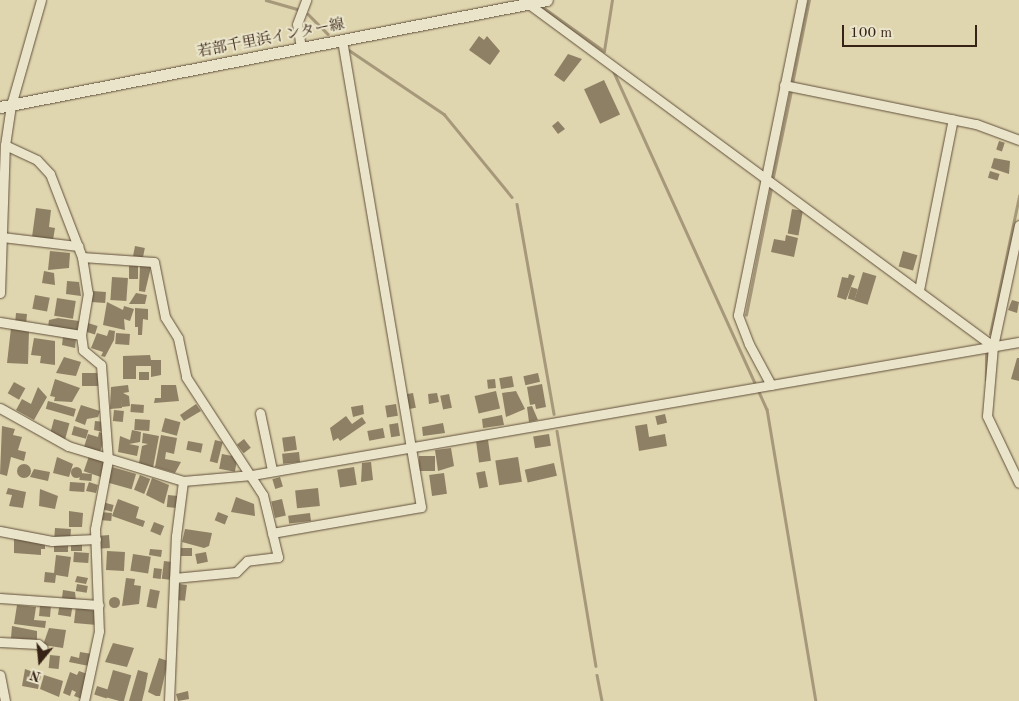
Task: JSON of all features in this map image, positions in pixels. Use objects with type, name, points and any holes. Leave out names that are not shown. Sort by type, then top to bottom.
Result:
[{"type":"main road","name":"若部千里浜インター線","points":[[6,106],[342,41],[526,2],[547,0]]},
{"type":"street","points":[[0,293],[6,106],[41,0]]},
{"type":"street","points":[[302,48],[297,24],[306,0]]},
{"type":"street","points":[[768,385],[738,315],[802,0]]},
{"type":"street","points":[[526,2],[993,346]]},
{"type":"street","points":[[272,533],[421,507],[342,41]]},
{"type":"street","points":[[784,85],[953,120],[1019,140]]},
{"type":"street","points":[[919,290],[953,120]]},
{"type":"street","points":[[5,146],[37,160],[50,174],[82,257],[88,293],[81,335],[83,350],[102,364],[108,460],[98,503],[96,539],[99,631],[84,701]]},
{"type":"street","points":[[1019,225],[993,346],[987,416],[1019,483]]},
{"type":"street","points":[[2,236],[78,246]]},
{"type":"street","points":[[82,257],[154,262],[165,317],[178,338],[186,377],[264,495],[278,557],[247,561],[236,572],[174,578]]},
{"type":"street","points":[[0,322],[81,335]]},
{"type":"street","points":[[0,408],[46,436],[108,460],[184,481],[252,475],[272,470],[1019,342]]},
{"type":"street","points":[[260,413],[272,470]]},
{"type":"street","points":[[169,701],[174,578],[184,481]]},
{"type":"street","points":[[0,531],[52,541],[96,539]]},
{"type":"street","points":[[0,598],[99,605]]},
{"type":"street","points":[[0,642],[38,644],[43,648]]},
{"type":"street","points":[[0,674],[5,701]]},
{"type":"building","points":[[479,36],[484,40],[487,36],[500,51],[490,65],[469,50]]},
{"type":"building","points":[[568,54],[582,59],[564,82],[554,75]]},
{"type":"building","points":[[604,80],[620,114],[600,124],[584,89]]},
{"type":"building","points":[[558,121],[565,129],[558,134],[552,126]]},
{"type":"building","points":[[999,141],[1005,143],[1002,151],[996,150]]},
{"type":"building","points":[[994,158],[1010,161],[1009,174],[991,168]]},
{"type":"building","points":[[990,171],[1000,174],[998,181],[988,178]]},
{"type":"building","points":[[36,208],[51,210],[49,227],[55,228],[53,240],[32,237]]},
{"type":"building","points":[[792,209],[803,211],[798,236],[788,234]]},
{"type":"building","points":[[786,235],[798,238],[794,257],[771,252],[774,239],[785,241]]},
{"type":"building","points":[[135,246],[145,248],[143,258],[133,256]]},
{"type":"building","points":[[50,251],[70,253],[69,268],[48,270]]},
{"type":"building","points":[[903,251],[917,255],[913,271],[899,266]]},
{"type":"building","points":[[129,266],[138,266],[138,279],[129,279]]},
{"type":"building","points":[[140,266],[151,267],[145,292],[139,291]]},
{"type":"building","points":[[44,271],[54,273],[55,285],[42,283]]},
{"type":"building","points":[[863,272],[876,276],[868,305],[854,301]]},
{"type":"building","points":[[849,274],[855,276],[846,300],[837,297],[842,277],[848,278]]},
{"type":"building","points":[[112,277],[128,278],[126,301],[110,300]]},
{"type":"building","points":[[67,281],[79,282],[81,296],[66,294]]},
{"type":"building","points":[[851,287],[858,289],[854,300],[848,299]]},
{"type":"building","points":[[92,291],[106,292],[105,303],[91,302]]},
{"type":"building","points":[[136,293],[147,295],[145,304],[129,304]]},
{"type":"building","points":[[35,295],[50,298],[47,312],[32,309]]},
{"type":"building","points":[[57,298],[76,301],[73,319],[54,316]]},
{"type":"building","points":[[1012,300],[1019,302],[1017,313],[1008,310]]},
{"type":"building","points":[[107,302],[123,310],[124,306],[134,309],[130,321],[124,319],[125,330],[103,325]]},
{"type":"building","points":[[135,308],[148,309],[148,320],[143,319],[142,335],[138,335],[138,327],[135,327]]},
{"type":"building","points":[[16,313],[27,314],[26,322],[15,321]]},
{"type":"building","points":[[58,318],[79,321],[77,332],[48,327],[49,320]]},
{"type":"building","points":[[88,323],[98,326],[95,335],[85,332]]},
{"type":"building","points":[[11,328],[29,330],[28,364],[7,363]]},
{"type":"building","points":[[109,330],[115,331],[114,340],[105,357],[101,356],[103,352],[91,348],[97,333],[107,336]]},
{"type":"building","points":[[116,333],[130,334],[129,345],[115,344]]},
{"type":"building","points":[[63,337],[76,339],[75,348],[62,345]]},
{"type":"building","points":[[34,338],[55,341],[55,365],[40,363],[41,356],[31,355]]},
{"type":"building","points":[[150,355],[151,360],[161,360],[161,375],[151,377],[151,366],[136,366],[136,379],[123,379],[123,356]]},
{"type":"building","points":[[64,357],[81,362],[76,376],[56,373]]},
{"type":"building","points":[[1017,358],[1019,358],[1019,381],[1011,379]]},
{"type":"building","points":[[139,372],[149,372],[149,380],[139,380]]},
{"type":"building","points":[[82,373],[99,373],[99,386],[82,386]]},
{"type":"building","points":[[538,373],[540,382],[525,385],[523,376]]},
{"type":"building","points":[[512,376],[514,387],[501,389],[499,378]]},
{"type":"building","points":[[55,379],[80,388],[72,402],[54,401],[55,397],[50,396]]},
{"type":"building","points":[[495,379],[496,388],[488,389],[487,380]]},
{"type":"building","points":[[14,382],[25,388],[19,400],[8,393]]},
{"type":"building","points":[[542,384],[546,407],[536,409],[535,404],[530,405],[527,387]]},
{"type":"building","points":[[128,385],[129,392],[123,393],[129,396],[130,406],[122,407],[121,398],[122,408],[110,409],[111,387]]},
{"type":"building","points":[[161,385],[176,385],[179,401],[154,403],[155,398],[161,398]]},
{"type":"building","points":[[38,387],[47,397],[34,420],[16,410],[22,399],[31,404]]},
{"type":"building","points":[[496,391],[500,409],[479,413],[475,396]]},
{"type":"building","points":[[516,391],[525,409],[506,417],[502,393]]},
{"type":"building","points":[[413,393],[416,408],[409,409],[406,394]]},
{"type":"building","points":[[437,393],[439,402],[429,404],[428,394]]},
{"type":"building","points":[[449,394],[452,408],[443,410],[440,396]]},
{"type":"building","points":[[48,401],[76,409],[74,417],[46,409]]},
{"type":"building","points":[[131,404],[144,405],[143,413],[130,412]]},
{"type":"building","points":[[196,404],[201,411],[184,421],[180,415]]},
{"type":"building","points":[[396,404],[398,416],[387,418],[385,406]]},
{"type":"building","points":[[81,405],[100,411],[98,417],[87,419],[85,425],[75,421]]},
{"type":"building","points":[[363,405],[364,414],[353,417],[351,407]]},
{"type":"building","points":[[532,406],[538,420],[529,422],[527,407]]},
{"type":"building","points":[[114,410],[124,411],[123,422],[113,421]]},
{"type":"building","points":[[665,414],[667,423],[657,425],[655,416]]},
{"type":"building","points":[[502,415],[504,425],[483,428],[482,419]]},
{"type":"building","points":[[346,416],[352,424],[362,417],[366,423],[340,441],[338,438],[333,441],[330,428]]},
{"type":"building","points":[[165,418],[180,422],[177,436],[161,432]]},
{"type":"building","points":[[54,419],[69,423],[65,440],[50,435]]},
{"type":"building","points":[[135,419],[150,420],[149,431],[134,430]]},
{"type":"building","points":[[95,421],[105,422],[103,432],[94,430]]},
{"type":"building","points":[[398,423],[400,436],[391,437],[389,424]]},
{"type":"building","points":[[443,423],[445,433],[423,436],[422,427]]},
{"type":"building","points":[[647,424],[649,437],[665,434],[667,446],[639,451],[635,426]]},
{"type":"building","points":[[2,426],[15,429],[13,435],[22,437],[18,450],[26,452],[24,461],[11,457],[7,476],[0,474]]},
{"type":"building","points":[[74,426],[88,430],[86,439],[72,435]]},
{"type":"building","points":[[383,428],[385,438],[369,441],[367,431]]},
{"type":"building","points":[[132,430],[141,432],[140,442],[129,444],[139,446],[137,456],[118,452],[120,436],[130,440]]},
{"type":"building","points":[[99,432],[106,434],[100,452],[84,447],[88,434],[98,437]]},
{"type":"building","points":[[143,433],[159,436],[153,468],[139,463],[142,446],[148,444],[142,443]]},
{"type":"building","points":[[549,434],[551,446],[535,448],[533,437]]},
{"type":"building","points":[[161,435],[177,438],[174,454],[166,452],[165,459],[181,462],[175,473],[155,467]]},
{"type":"building","points":[[295,436],[297,450],[284,452],[282,438]]},
{"type":"building","points":[[244,439],[251,448],[244,453],[237,445]]},
{"type":"building","points":[[215,440],[223,442],[217,463],[210,461]]},
{"type":"building","points":[[488,440],[491,461],[479,462],[476,442]]},
{"type":"building","points":[[188,441],[203,444],[201,453],[186,450]]},
{"type":"building","points":[[451,448],[454,466],[438,471],[435,450]]},
{"type":"building","points":[[299,452],[300,462],[283,464],[282,454]]},
{"type":"building","points":[[222,454],[238,457],[235,472],[219,469]]},
{"type":"building","points":[[89,456],[106,462],[101,477],[84,471]]},
{"type":"building","points":[[419,456],[435,456],[435,471],[419,471]]},
{"type":"building","points":[[57,457],[73,464],[69,477],[53,473]]},
{"type":"building","points":[[518,457],[522,482],[499,485],[495,461]]},
{"type":"building","points":[[371,462],[373,480],[361,482],[362,463]]},
{"type":"building","points":[[554,463],[557,476],[528,482],[525,470]]},
{"type":"building","points":[[24,464],[29,466],[31,471],[29,476],[24,478],[19,476],[17,471],[19,466]]},
{"type":"building","points":[[74,467],[78,467],[81,472],[80,476],[74,477],[71,474],[71,470]]},
{"type":"building","points":[[112,467],[136,474],[132,489],[108,482]]},
{"type":"building","points":[[354,467],[357,485],[340,487],[337,470]]},
{"type":"building","points":[[34,469],[50,472],[48,481],[30,477]]},
{"type":"building","points":[[485,471],[488,487],[479,488],[476,473]]},
{"type":"building","points":[[80,473],[92,474],[91,481],[79,480]]},
{"type":"building","points":[[444,473],[447,494],[432,496],[429,475]]},
{"type":"building","points":[[140,475],[150,479],[144,494],[134,490]]},
{"type":"building","points":[[280,477],[283,487],[275,489],[272,479]]},
{"type":"building","points":[[152,478],[169,485],[164,504],[146,495]]},
{"type":"building","points":[[70,482],[85,483],[84,492],[69,491]]},
{"type":"building","points":[[89,482],[98,485],[96,493],[86,491]]},
{"type":"building","points":[[8,488],[26,492],[23,508],[9,506],[12,495],[6,494]]},
{"type":"building","points":[[318,488],[320,506],[297,508],[295,490]]},
{"type":"building","points":[[40,489],[58,496],[55,509],[39,506]]},
{"type":"building","points":[[168,495],[178,496],[177,508],[167,507]]},
{"type":"building","points":[[236,497],[254,504],[255,516],[231,512]]},
{"type":"building","points":[[118,499],[139,507],[136,518],[145,521],[143,527],[112,516]]},
{"type":"building","points":[[282,499],[286,516],[275,518],[271,501]]},
{"type":"building","points":[[102,502],[114,505],[112,512],[100,509]]},
{"type":"building","points":[[69,511],[83,513],[82,527],[69,527]]},
{"type":"building","points":[[100,512],[112,513],[111,521],[99,520]]},
{"type":"building","points":[[218,512],[228,516],[225,524],[215,520]]},
{"type":"building","points":[[310,513],[311,521],[289,524],[288,516]]},
{"type":"building","points":[[154,522],[164,526],[160,535],[150,531]]},
{"type":"building","points":[[55,528],[71,529],[70,538],[54,537]]},
{"type":"building","points":[[185,529],[212,533],[209,546],[204,548],[182,542]]},
{"type":"building","points":[[109,535],[110,548],[101,549],[100,536]]},
{"type":"building","points":[[14,539],[45,540],[45,549],[41,549],[41,555],[14,553]]},
{"type":"building","points":[[71,542],[82,542],[82,551],[71,551]]},
{"type":"building","points":[[54,543],[68,543],[68,552],[54,552]]},
{"type":"building","points":[[181,548],[192,548],[192,556],[181,556]]},
{"type":"building","points":[[150,549],[162,550],[161,557],[149,555]]},
{"type":"building","points":[[107,551],[125,552],[124,571],[106,570]]},
{"type":"building","points":[[74,552],[89,553],[88,563],[73,562]]},
{"type":"building","points":[[206,552],[208,562],[197,564],[195,554]]},
{"type":"building","points":[[133,554],[151,557],[148,574],[130,571]]},
{"type":"building","points":[[56,555],[71,557],[68,577],[56,575],[55,583],[44,582],[45,572],[54,573]]},
{"type":"building","points":[[164,561],[172,562],[170,580],[162,579]]},
{"type":"building","points":[[154,568],[162,569],[161,579],[153,578]]},
{"type":"building","points":[[77,576],[88,578],[86,584],[75,582]]},
{"type":"building","points":[[126,578],[135,579],[134,585],[141,586],[139,604],[122,606]]},
{"type":"building","points":[[77,584],[88,586],[87,593],[76,591]]},
{"type":"building","points":[[179,584],[187,585],[185,601],[177,600]]},
{"type":"building","points":[[150,589],[160,591],[156,609],[147,607]]},
{"type":"building","points":[[63,590],[75,592],[76,601],[62,598]]},
{"type":"building","points":[[114,596],[120,602],[114,608],[108,602]]},
{"type":"building","points":[[60,602],[73,604],[71,617],[58,615]]},
{"type":"building","points":[[17,605],[36,607],[34,620],[46,621],[45,628],[14,624]]},
{"type":"building","points":[[40,605],[51,606],[50,617],[39,616]]},
{"type":"building","points":[[76,606],[98,612],[97,625],[74,623]]},
{"type":"building","points":[[12,626],[37,631],[37,640],[11,638]]},
{"type":"building","points":[[49,628],[66,630],[63,648],[43,645]]},
{"type":"building","points":[[113,643],[134,648],[127,667],[105,662]]},
{"type":"building","points":[[80,652],[92,654],[89,666],[69,662],[71,656],[79,658]]},
{"type":"building","points":[[50,655],[60,656],[59,669],[49,668]]},
{"type":"building","points":[[159,658],[168,661],[160,696],[156,696],[148,692]]},
{"type":"building","points":[[25,669],[41,675],[38,689],[22,686]]},
{"type":"building","points":[[113,670],[131,675],[124,701],[105,697]]},
{"type":"building","points":[[138,670],[148,673],[142,701],[129,701]]},
{"type":"building","points":[[79,671],[90,675],[82,699],[74,696],[76,692],[72,690],[70,696],[63,693],[70,672],[77,675]]},
{"type":"building","points":[[44,675],[63,681],[59,697],[40,689]]},
{"type":"building","points":[[97,686],[109,690],[107,699],[94,695]]},
{"type":"building","points":[[188,691],[189,699],[178,701],[176,694]]},
{"type":"waterway","points":[[266,0],[297,9]]},
{"type":"waterway","points":[[544,8],[604,51],[612,0]]},
{"type":"waterway","points":[[792,84],[809,0]]},
{"type":"waterway","points":[[308,14],[328,34]]},
{"type":"waterway","points":[[349,50],[444,114],[512,197]]},
{"type":"waterway","points":[[613,70],[767,409],[816,701]]},
{"type":"waterway","points":[[773,177],[791,91]]},
{"type":"waterway","points":[[746,315],[771,189]]},
{"type":"waterway","points":[[990,334],[1019,196]]},
{"type":"waterway","points":[[517,204],[554,414]]},
{"type":"waterway","points":[[986,354],[986,380]]},
{"type":"waterway","points":[[557,431],[596,666]]},
{"type":"waterway","points":[[597,675],[602,701]]}]
